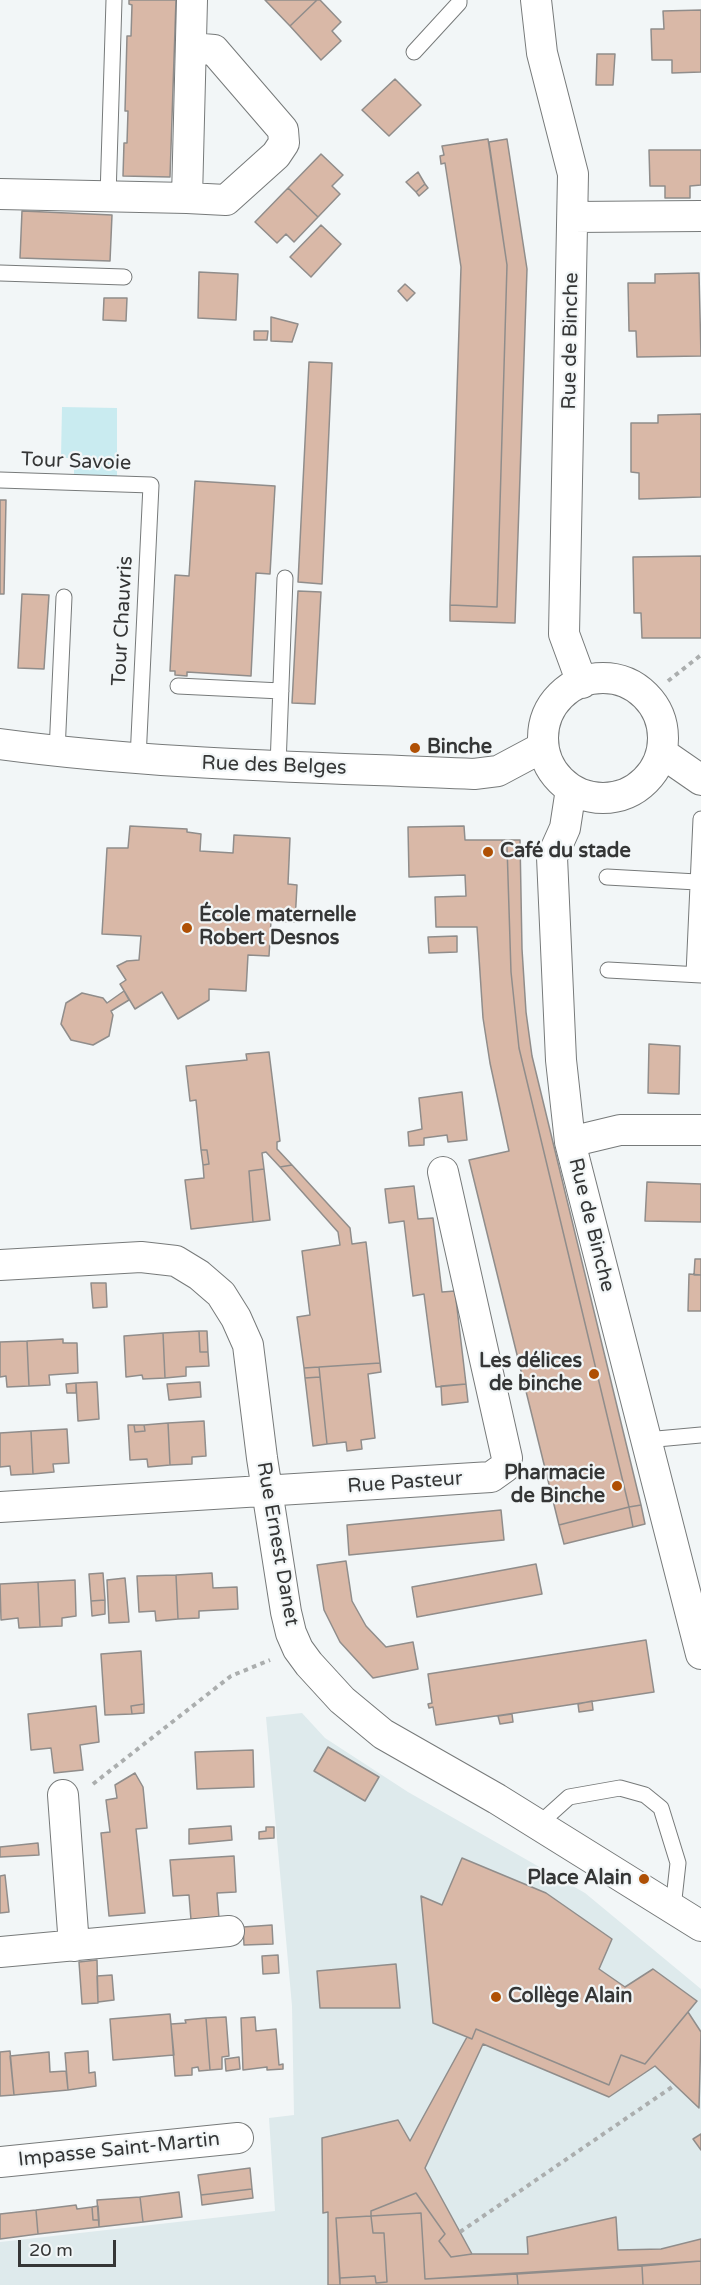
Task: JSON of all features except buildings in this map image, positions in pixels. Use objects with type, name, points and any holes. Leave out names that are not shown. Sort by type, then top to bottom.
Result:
[{"type":"street","points":[[188,198],[192,0]]},
{"type":"street","name":"Rue de Binche","points":[[536,0],[542,53],[573,174],[564,634],[582,683]]},
{"type":"street","points":[[0,194],[226,200],[276,155],[284,143],[283,130],[214,50],[191,48]]},
{"type":"street","points":[[573,217],[701,216]]},
{"type":"street","points":[[600,677],[623,681],[642,692],[652,703],[661,721],[662,753],[652,774],[634,790],[623,795],[591,797],[571,789],[550,767],[543,747],[544,723],[554,703],[572,686],[582,683],[600,677]]},
{"type":"street","name":"Rue des Belges","points":[[0,744],[138,759],[474,774],[498,771],[543,747]]},
{"type":"street","points":[[662,753],[701,780]]},
{"type":"street","name":"Rue de Binche","points":[[571,789],[565,828],[552,856],[561,1060],[570,1142],[701,1654]]},
{"type":"street","points":[[570,1142],[620,1130],[701,1130]]},
{"type":"street","name":"Rue Pasteur","points":[[0,1508],[491,1477],[505,1467],[507,1458],[443,1173]]},
{"type":"street","name":"Rue Ernest Danet","points":[[0,1265],[141,1257],[176,1261],[199,1275],[221,1294],[236,1318],[248,1345],[286,1612],[291,1634],[309,1665],[342,1700],[382,1734],[538,1824],[701,1926]]},
{"type":"street","points":[[63,1795],[74,1946]]},
{"type":"street","points":[[0,1952],[228,1931]]},
{"type":"street","name":"Impasse Saint-Martin","points":[[0,2162],[238,2138]]},
{"type":"lane","points":[[108,197],[114,0]]},
{"type":"lane","points":[[414,52],[459,0]]},
{"type":"lane","points":[[0,273],[124,276]]},
{"type":"lane","name":"Tour Savoie","points":[[0,480],[151,485]]},
{"type":"lane","name":"Tour Chauvris","points":[[138,759],[151,485]]},
{"type":"lane","points":[[278,766],[285,578]]},
{"type":"lane","points":[[57,752],[64,597]]},
{"type":"lane","points":[[178,686],[281,691]]},
{"type":"lane","points":[[608,970],[697,975],[697,882],[701,819]]},
{"type":"lane","points":[[607,877],[697,882]]},
{"type":"lane","points":[[646,1440],[701,1435]]},
{"type":"lane","points":[[538,1824],[569,1797],[620,1788],[645,1795],[661,1808],[678,1863],[672,1908]]},
{"type":"path","points":[[668,681],[701,655]]},
{"type":"path","points":[[63,1795],[95,1784],[231,1676],[298,1649]]},
{"type":"path","points":[[460,2232],[675,2085]]},
{"type":"shaded area","points":[[62,407],[117,408],[117,479],[74,478],[74,458],[61,458]]},
{"type":"shaded area","name":"Collège Alain","points":[[302,1713],[325,1738],[408,1792],[585,1893],[701,1989],[701,2285],[0,2285],[0,2242],[275,2211],[269,2118],[294,2115],[292,2006],[266,1717]]},
{"type":"place","name":"Binche","points":[[415,748]]},
{"type":"place","name":"Café du stade","points":[[488,852]]},
{"type":"place","name":"École maternelle Robert Desnos","points":[[187,928]]},
{"type":"place","name":"Les délices de binche","points":[[594,1374]]},
{"type":"place","name":"Pharmacie de Binche","points":[[617,1486]]},
{"type":"place","name":"Place Alain","points":[[644,1879]]},
{"type":"place","name":"Collège Alain","points":[[496,1997]]}]
